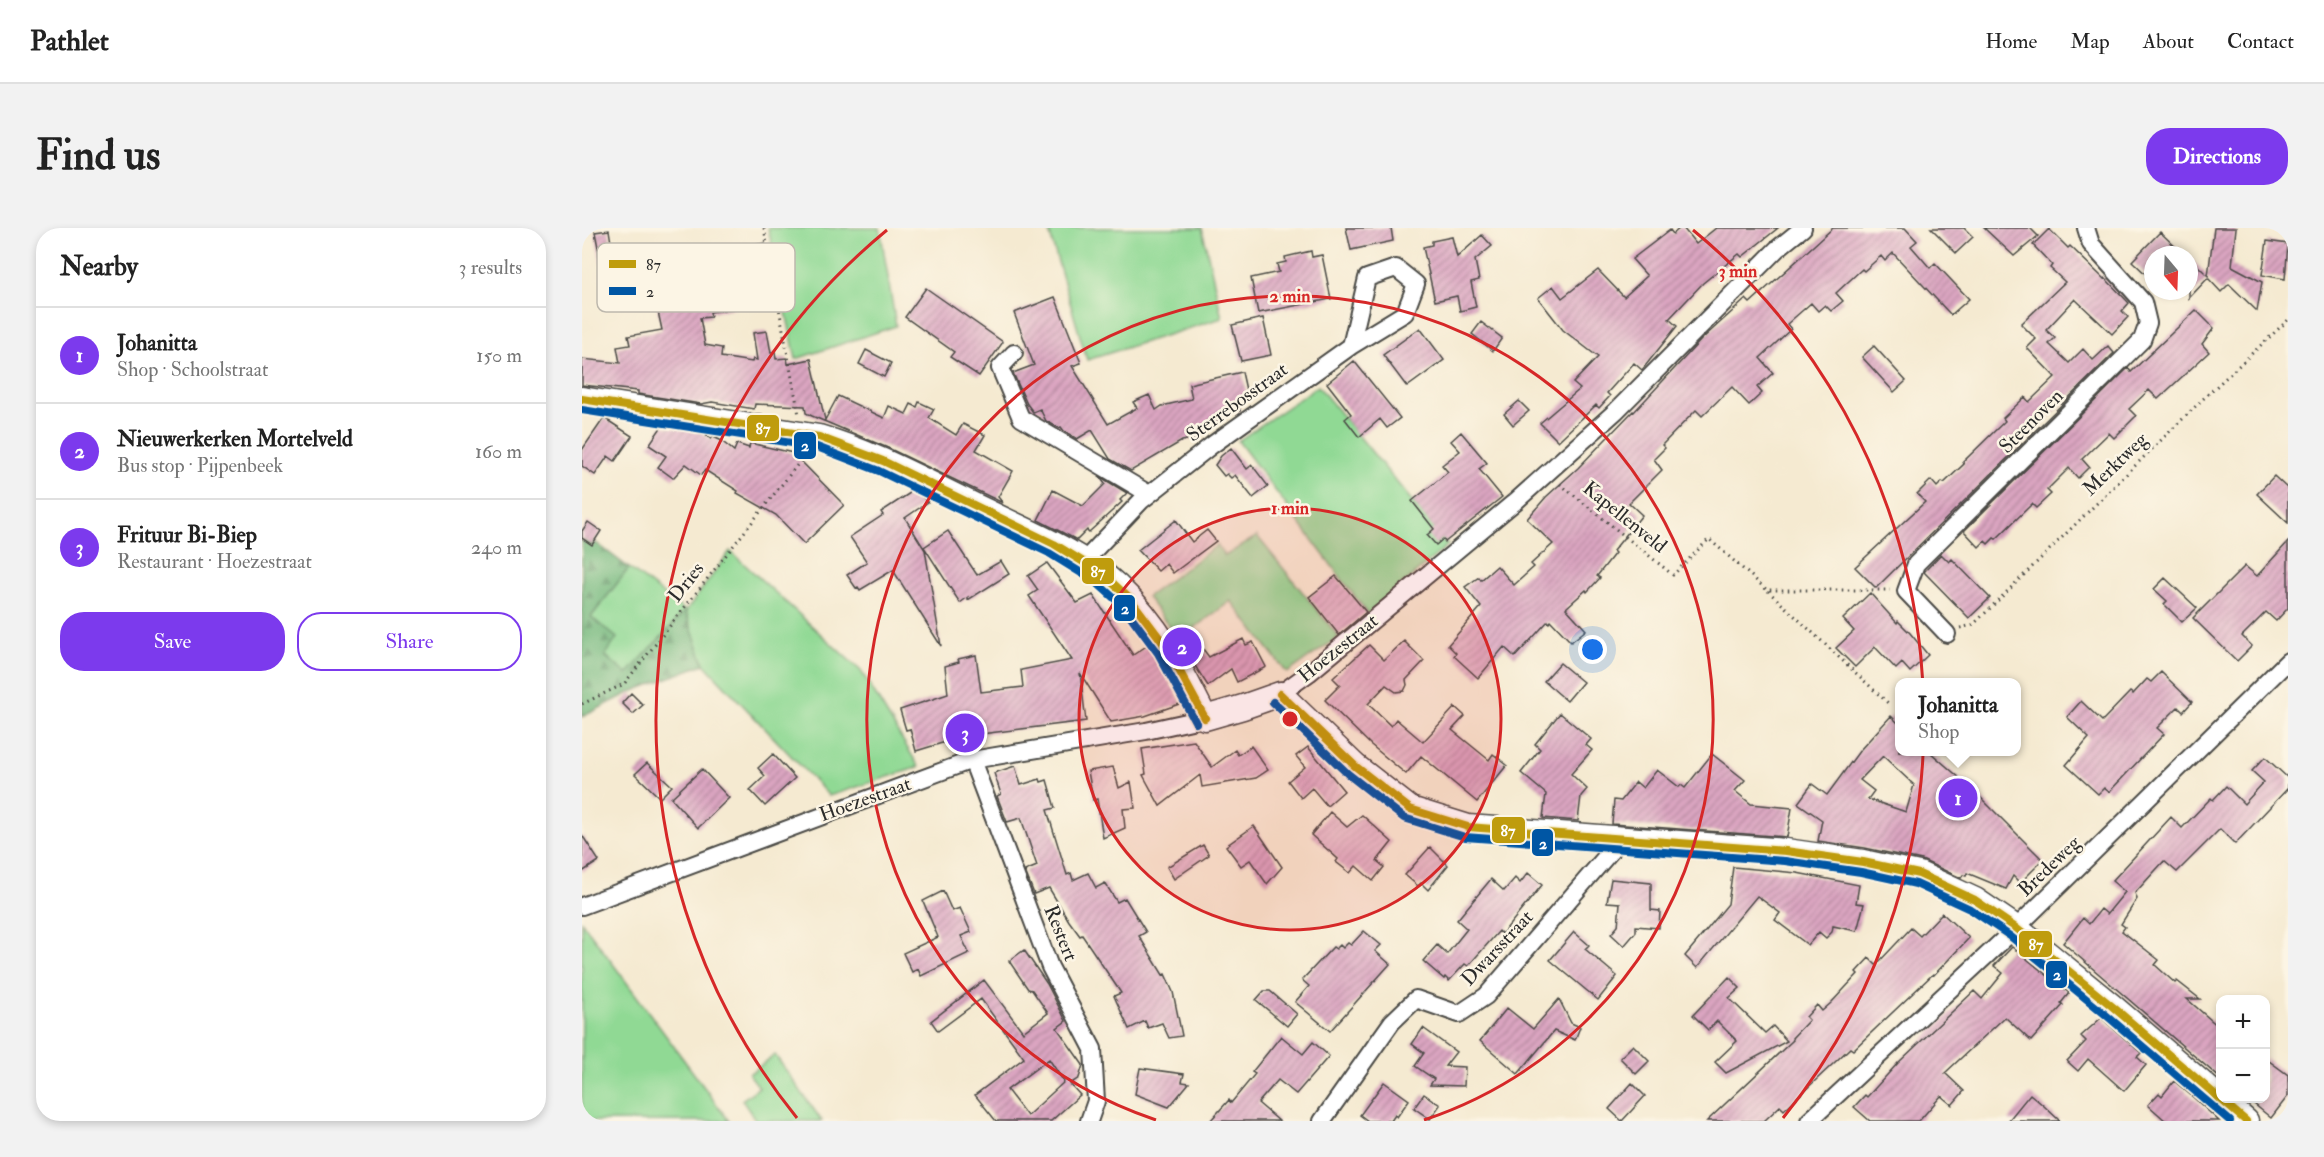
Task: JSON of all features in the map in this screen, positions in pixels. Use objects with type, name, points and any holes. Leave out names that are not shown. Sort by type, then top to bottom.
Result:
[{"type":"street","name":"Hoezestraat","points":[[582,906],[972,760],[1146,731],[1205,718],[1280,694],[1309,673],[1547,473],[1616,411],[1777,249],[1803,228]]},
{"type":"street","name":"Steenoven","points":[[1906,591],[1916,564],[2142,340],[2148,323],[2143,302],[2091,244],[2086,228]]},
{"type":"street","name":"Sterrebosstraat","points":[[1084,561],[1149,494],[1212,445],[1351,346],[1405,313],[1416,284],[1396,268],[1368,278],[1351,346]]},
{"type":"street","points":[[1014,353],[1000,368],[1021,418],[1149,494]]},
{"type":"street","points":[[582,399],[819,437],[844,444],[1084,561],[1116,585],[1149,619],[1176,659],[1205,718]]},
{"type":"street","points":[[1906,591],[1947,634]]},
{"type":"street","name":"Bredeweg","points":[[1809,1121],[2016,928],[2288,661]]},
{"type":"street","points":[[1280,694],[1355,765],[1410,809],[1468,827],[1786,850],[1863,861],[1919,874],[1975,900],[2016,928],[2113,1007],[2246,1121]]},
{"type":"street","name":"Restert","points":[[972,760],[1050,967],[1093,1049],[1096,1101],[1089,1121]]},
{"type":"street","name":"Dwarsstraat","points":[[1322,1121],[1392,1022],[1416,999],[1459,1014],[1486,996],[1623,837]]},
{"type":"path","points":[[764,228],[767,243]]},
{"type":"path","points":[[781,312],[802,435]]},
{"type":"path","name":"Merktweg","points":[[1963,627],[1973,624],[2204,398],[2288,320]]},
{"type":"path","name":"Dries","points":[[582,704],[624,684],[801,462]]},
{"type":"path","name":"Kapellenveld","points":[[1547,473],[1673,575],[1709,539],[1767,590]]},
{"type":"path","points":[[1767,590],[1906,591]]},
{"type":"path","points":[[1767,590],[1889,704]]},
{"type":"green space","points":[[768,228],[880,228],[896,326],[796,359],[786,312],[795,312],[795,243],[771,243]]},
{"type":"green space","points":[[1048,228],[1202,228],[1222,318],[1087,360]]},
{"type":"green space","points":[[1318,386],[1448,545],[1368,614],[1238,441]]},
{"type":"green space","points":[[1257,536],[1339,637],[1287,673],[1231,601],[1179,639],[1147,597],[1217,545],[1225,556]]},
{"type":"green space","points":[[582,540],[592,546],[595,542],[629,568],[591,617],[617,638],[605,656],[627,674],[685,611],[704,664],[631,692],[582,717]]},
{"type":"green space","points":[[730,551],[861,671],[919,767],[829,796],[704,664],[686,612],[627,675],[605,655],[591,617],[629,568],[686,611]]},
{"type":"green space","points":[[582,922],[729,1121],[582,1121]]},
{"type":"green space","points":[[775,1055],[822,1121],[756,1121],[742,1100],[759,1087],[749,1074]]},
{"type":"building","points":[[1346,228],[1391,228],[1393,241],[1351,250]]},
{"type":"building","points":[[1683,228],[1696,244],[1716,228],[1778,228],[1742,257],[1739,254],[1703,283],[1669,319],[1677,326],[1642,370],[1634,363],[1607,393],[1610,396],[1599,408],[1596,405],[1558,441],[1540,423],[1580,389],[1573,383],[1598,357],[1563,330],[1538,298],[1553,286],[1562,298],[1598,270],[1624,297],[1647,276],[1632,259],[1670,230],[1673,234]]},
{"type":"building","points":[[1833,228],[1905,228],[1917,241],[1911,246],[1930,268],[1935,263],[1969,299],[1951,315],[1893,253],[1885,261],[1881,256],[1864,271],[1862,269],[1836,293],[1843,301],[1831,311],[1825,305],[1818,311],[1811,303],[1787,324],[1791,329],[1760,358],[1773,373],[1757,387],[1762,393],[1749,405],[1732,387],[1702,416],[1696,410],[1662,445],[1665,448],[1654,459],[1662,470],[1629,503],[1642,515],[1613,551],[1615,553],[1597,576],[1600,578],[1587,592],[1586,590],[1566,608],[1586,630],[1571,642],[1551,621],[1549,623],[1548,621],[1515,657],[1504,647],[1478,678],[1454,656],[1456,653],[1448,645],[1481,607],[1465,587],[1479,577],[1481,580],[1497,566],[1514,585],[1534,567],[1531,564],[1553,544],[1527,519],[1546,497],[1634,412],[1702,339],[1746,299],[1750,303]]},
{"type":"building","points":[[1931,228],[1964,228],[1973,237],[1956,253]]},
{"type":"building","points":[[1984,228],[2030,228],[2038,236],[2014,256]]},
{"type":"building","points":[[2214,228],[2236,228],[2232,266],[2262,282],[2257,311],[2229,284],[2221,292],[2208,278],[2198,289],[2198,266],[2208,276]]},
{"type":"building","points":[[2049,229],[2105,278],[2129,303],[2122,311],[2128,317],[2112,334],[2075,299],[2046,330],[2055,338],[2049,344],[2069,363],[2083,349],[2093,360],[2108,346],[2114,353],[1876,588],[1855,567],[1925,502],[1917,494],[1931,480],[1937,487],[1942,482],[1944,483],[2005,421],[2003,418],[2025,397],[2029,402],[2055,377],[2027,348],[2036,339],[2021,324],[2065,282],[2050,268],[2052,265],[2033,245]]},
{"type":"building","points":[[609,230],[611,243],[597,243],[595,232]]},
{"type":"building","points":[[2160,232],[2175,246],[2146,246]]},
{"type":"building","points":[[1482,235],[1492,246],[1475,260],[1479,280],[1471,282],[1476,307],[1460,311],[1457,296],[1435,301],[1423,247],[1432,245],[1432,241],[1452,237],[1457,257]]},
{"type":"building","points":[[2267,241],[2288,244],[2285,279],[2262,275]]},
{"type":"building","points":[[2144,249],[2144,272],[2132,261]]},
{"type":"building","points":[[1311,251],[1312,257],[1322,255],[1331,299],[1258,313],[1251,278],[1279,272],[1277,264],[1286,262],[1285,257]]},
{"type":"building","points":[[926,288],[1003,342],[979,376],[950,357],[954,352],[905,317]]},
{"type":"building","points":[[1055,297],[1081,363],[1072,366],[1108,424],[1137,408],[1133,402],[1149,395],[1156,410],[1162,406],[1192,399],[1189,384],[1242,372],[1248,399],[1238,401],[1240,411],[1217,416],[1219,422],[1197,426],[1200,437],[1182,441],[1131,471],[1110,459],[1092,430],[1077,439],[1061,427],[1046,421],[1040,409],[1033,412],[1013,373],[1034,365],[1014,313]]},
{"type":"building","points":[[2196,310],[2214,328],[2202,344],[2209,352],[2158,399],[2149,390],[2129,409],[2136,416],[2114,438],[2109,433],[2082,459],[2089,467],[2078,478],[2069,468],[2047,490],[2051,494],[2036,508],[2032,504],[1996,539],[1994,538],[1988,544],[1985,541],[1979,547],[1964,531],[2128,368],[2131,372]]},
{"type":"building","points":[[658,312],[710,312],[711,317],[700,318],[705,345],[722,348],[721,357],[752,362],[753,359],[757,360],[753,333],[767,331],[771,353],[775,352],[776,359],[787,358],[788,364],[811,359],[825,420],[838,396],[884,418],[889,406],[906,414],[911,404],[917,407],[919,402],[934,409],[929,418],[956,435],[963,424],[985,435],[976,450],[1013,471],[998,497],[1003,503],[888,448],[812,416],[806,413],[805,406],[755,404],[754,409],[712,402],[701,404],[638,394],[638,391],[582,385],[582,359],[620,363],[617,347],[630,345],[628,336],[662,330]]},
{"type":"building","points":[[1263,318],[1271,355],[1241,361],[1232,325]]},
{"type":"building","points":[[1481,322],[1502,338],[1493,351],[1472,334]]},
{"type":"building","points":[[1420,328],[1444,360],[1407,387],[1383,355]]},
{"type":"building","points":[[1874,346],[1906,381],[1894,392],[1862,357]]},
{"type":"building","points":[[866,350],[891,363],[884,377],[859,364]]},
{"type":"building","points":[[1354,361],[1400,418],[1387,428],[1380,419],[1359,437],[1345,419],[1351,414],[1327,383]]},
{"type":"building","points":[[1519,401],[1529,411],[1513,425],[1504,414]]},
{"type":"building","points":[[604,418],[632,436],[615,461],[608,456],[595,475],[582,466],[582,450]]},
{"type":"building","points":[[662,426],[702,433],[711,439],[713,437],[720,440],[734,451],[737,444],[749,448],[750,443],[793,453],[844,505],[804,544],[776,515],[737,493],[738,491],[705,470],[701,475],[686,464],[673,478],[658,467],[666,456],[649,445]]},
{"type":"building","points":[[1461,432],[1487,463],[1479,469],[1502,497],[1445,542],[1443,539],[1436,545],[1427,535],[1434,529],[1412,501],[1448,472],[1442,465],[1460,451],[1451,441]]},
{"type":"building","points":[[1231,448],[1247,469],[1252,465],[1268,486],[1253,498],[1235,475],[1231,478],[1227,474],[1224,476],[1215,465]]},
{"type":"building","points":[[1099,476],[1127,493],[1120,500],[1122,502],[1089,532],[1087,530],[1077,540],[1038,520],[1053,490],[1083,506],[1105,484]]},
{"type":"building","points":[[2274,476],[2288,489],[2288,523],[2257,494]]},
{"type":"building","points":[[913,491],[928,502],[905,518],[925,550],[941,646],[893,570],[860,590],[847,575],[867,562],[850,537],[883,515],[881,512]]},
{"type":"building","points":[[1176,520],[1192,542],[1207,530],[1216,541],[1173,573],[1166,564],[1158,571],[1138,550]]},
{"type":"building","points":[[588,522],[601,531],[592,545],[582,538],[582,531]]},
{"type":"building","points":[[948,531],[977,575],[1001,561],[1009,574],[960,603],[924,547]]},
{"type":"building","points":[[2288,542],[2288,608],[2276,621],[2266,612],[2242,636],[2252,646],[2237,661],[2193,618],[2245,566],[2257,576]]},
{"type":"building","points":[[1941,554],[1949,562],[1952,559],[1990,598],[1969,618],[1924,572]]},
{"type":"building","points":[[1047,563],[1077,603],[1093,595],[1133,655],[1148,645],[1182,703],[1145,716],[1111,722],[1080,673],[1086,721],[965,736],[916,751],[910,729],[906,730],[900,710],[948,694],[945,666],[959,662],[958,659],[976,655],[981,692],[1023,687],[1021,670],[1072,660],[1029,596],[1038,590],[1028,576]]},
{"type":"building","points":[[1336,576],[1366,612],[1339,635],[1309,597]]},
{"type":"building","points":[[2165,578],[2197,608],[2182,622],[2164,604],[2167,601],[2154,589]]},
{"type":"building","points":[[1870,593],[1897,623],[1898,621],[1910,633],[1928,655],[1910,672],[1902,663],[1896,669],[1875,647],[1855,667],[1836,648],[1854,631],[1843,619]]},
{"type":"building","points":[[1243,639],[1246,645],[1253,642],[1266,667],[1237,682],[1231,669],[1208,686],[1188,655],[1200,645],[1209,657]]},
{"type":"building","points":[[1404,641],[1424,661],[1406,680],[1407,685],[1404,691],[1396,692],[1386,685],[1368,704],[1391,726],[1396,719],[1423,742],[1455,707],[1465,716],[1452,730],[1489,760],[1493,754],[1507,765],[1477,802],[1421,756],[1406,774],[1371,745],[1325,700],[1340,685],[1333,678],[1369,645],[1384,660]]},
{"type":"building","points":[[1560,663],[1583,682],[1567,701],[1544,681]]},
{"type":"building","points":[[2161,672],[2192,702],[2183,712],[2178,707],[2157,728],[2164,734],[2109,792],[2104,788],[2098,794],[2066,765],[2089,738],[2067,717],[2081,701],[2102,721],[2130,692],[2133,694],[2147,679],[2151,682]]},
{"type":"building","points":[[631,693],[643,705],[633,714],[622,703]]},
{"type":"building","points":[[1560,713],[1591,739],[1586,745],[1592,750],[1571,774],[1587,789],[1581,796],[1578,821],[1543,818],[1546,794],[1521,773],[1540,749],[1535,744]]},
{"type":"building","points":[[1891,716],[1895,720],[1895,756],[1935,756],[1969,786],[2043,860],[2020,883],[2013,876],[2006,889],[1967,873],[1961,878],[1922,860],[1818,841],[1822,820],[1798,803],[1812,784],[1827,795],[1860,750]],"holes":[[[1883,756],[1914,785],[1906,812],[1868,799],[1874,791],[1860,780]]]},
{"type":"building","points":[[1194,741],[1212,767],[1235,750],[1238,755],[1251,746],[1268,770],[1256,778],[1202,787],[1200,775],[1160,806],[1143,775],[1146,774],[1142,749]]},
{"type":"building","points":[[1308,747],[1344,791],[1327,806],[1312,788],[1301,798],[1288,781],[1305,767],[1296,756]]},
{"type":"building","points":[[773,754],[795,778],[765,806],[750,790],[765,776],[758,768]]},
{"type":"building","points":[[1712,754],[1745,780],[1735,791],[1751,804],[1792,808],[1787,837],[1612,824],[1614,800],[1621,801],[1636,782],[1643,788],[1657,770],[1679,787],[1681,785],[1685,788]]},
{"type":"building","points":[[2265,757],[2288,778],[2288,788],[2235,844],[2220,829],[2177,872],[2164,861],[2135,893],[2137,899],[2121,924],[2125,927],[2122,931],[2159,960],[2155,965],[2175,983],[2177,981],[2200,999],[2187,999],[2216,1024],[2216,1075],[2063,943],[2083,918],[2089,924],[2101,909],[2107,914],[2125,892],[2112,881],[2171,817],[2182,828],[2226,786],[2244,804],[2264,782],[2252,771]]},
{"type":"building","points":[[647,763],[672,786],[660,798],[635,774]]},
{"type":"building","points":[[1015,766],[1021,785],[1040,779],[1041,782],[1047,780],[1055,808],[1047,810],[1067,875],[1071,873],[1073,880],[1088,873],[1096,888],[1105,883],[1117,902],[1125,898],[1146,932],[1139,936],[1163,975],[1165,974],[1173,992],[1182,1036],[1169,1038],[1162,1023],[1148,1028],[1145,1021],[1129,1029],[1114,996],[1121,993],[1082,935],[1080,936],[1069,921],[1049,888],[1034,894],[1025,871],[1037,866],[1021,818],[1007,822],[997,796],[1001,794],[994,773]]},
{"type":"building","points":[[1113,767],[1119,788],[1131,782],[1135,808],[1123,809],[1125,828],[1103,838],[1097,799],[1093,800],[1088,771]]},
{"type":"building","points":[[702,769],[729,798],[698,828],[671,798]]},
{"type":"building","points":[[1330,812],[1347,827],[1362,815],[1392,842],[1377,861],[1384,867],[1373,881],[1356,866],[1350,873],[1336,862],[1338,859],[1311,835]]},
{"type":"building","points":[[1254,826],[1282,867],[1267,884],[1250,860],[1241,866],[1226,846]]},
{"type":"building","points":[[582,835],[599,861],[582,872]]},
{"type":"building","points":[[1203,845],[1209,855],[1174,879],[1167,867]]},
{"type":"building","points":[[1430,847],[1448,865],[1428,890],[1421,883],[1418,886],[1405,875]]},
{"type":"building","points":[[1733,867],[1797,873],[1859,885],[1856,903],[1864,904],[1857,931],[1833,926],[1832,932],[1826,938],[1819,932],[1808,945],[1775,920],[1780,913],[1757,896],[1697,968],[1685,956],[1728,904]]},
{"type":"building","points":[[1528,873],[1542,885],[1502,934],[1499,931],[1468,966],[1465,964],[1449,981],[1423,961],[1437,945],[1447,954],[1467,929],[1457,920],[1491,879],[1504,891],[1515,878],[1520,883]]},
{"type":"building","points":[[1611,879],[1651,883],[1651,910],[1660,911],[1659,928],[1636,926],[1636,932],[1624,946],[1611,934],[1618,926],[1620,903],[1607,902]]},
{"type":"building","points":[[943,891],[952,911],[960,908],[971,932],[961,936],[969,953],[921,976],[918,969],[912,972],[903,953],[938,937],[923,901]]},
{"type":"building","points":[[1942,913],[1969,938],[1934,975],[1853,1050],[1850,1048],[1784,1110],[1780,1106],[1764,1121],[1707,1121],[1793,1040],[1792,1038],[1809,1020],[1806,1017],[1817,1005],[1822,1011],[1831,1003],[1858,974],[1856,972],[1869,958],[1876,965],[1911,928],[1920,936]]},
{"type":"building","points":[[1364,931],[1381,945],[1375,951],[1390,964],[1330,1031],[1295,1002],[1309,986],[1302,980],[1333,947],[1336,949],[1340,945],[1343,948],[1348,943],[1351,945]]},
{"type":"building","points":[[1574,932],[1589,945],[1585,949],[1617,976],[1598,1000],[1550,960]]},
{"type":"building","points":[[2012,947],[2069,993],[2061,1003],[2063,1005],[2031,1041],[2005,1017],[1945,1073],[1964,1091],[1952,1105],[1941,1096],[1919,1121],[1870,1121],[1854,1107],[1865,1095],[1867,1097],[1898,1063],[1974,991],[1982,999],[2003,973],[1994,966]]},
{"type":"building","points":[[1024,950],[1047,984],[1066,1021],[1057,1028],[1083,1065],[1079,1078],[1070,1084],[1080,1095],[1051,1121],[996,1121],[975,1095],[1024,1058],[981,999],[938,1031],[931,1021],[984,980],[1023,1032],[1048,1013],[1009,961]],"holes":[[[1049,1059],[1064,1082],[1027,1116],[1007,1090]]]},
{"type":"building","points":[[1729,977],[1740,988],[1729,998],[1765,1033],[1773,1026],[1787,1041],[1726,1073],[1715,1062],[1737,1041],[1717,1021],[1708,1030],[1693,1015]]},
{"type":"building","points":[[1264,991],[1270,991],[1297,1014],[1287,1026],[1256,1000]]},
{"type":"building","points":[[1559,999],[1571,1023],[1580,1027],[1575,1040],[1554,1031],[1518,1074],[1480,1041],[1507,1008],[1533,1029]]},
{"type":"building","points":[[2101,1018],[2141,1053],[2137,1057],[2146,1065],[2124,1091],[2088,1059],[2078,1071],[2067,1061],[2086,1041],[2081,1036]]},
{"type":"building","points":[[1423,1028],[1456,1052],[1445,1066],[1465,1067],[1464,1086],[1430,1085],[1434,1079],[1415,1066],[1424,1053],[1412,1044]]},
{"type":"building","points":[[1281,1036],[1303,1054],[1313,1042],[1329,1056],[1296,1094],[1278,1080],[1258,1103],[1279,1121],[1210,1121],[1229,1100],[1231,1103],[1255,1074],[1252,1072]]},
{"type":"building","points":[[1633,1045],[1649,1061],[1636,1074],[1620,1058]]},
{"type":"building","points":[[2270,1062],[2288,1075],[2288,1096],[2271,1118],[2254,1104],[2270,1103]]},
{"type":"building","points":[[1140,1068],[1184,1074],[1182,1082],[1189,1083],[1169,1107],[1135,1094]]},
{"type":"building","points":[[2174,1081],[2219,1121],[2166,1121],[2148,1105],[2159,1093],[2162,1096]]},
{"type":"building","points":[[1384,1082],[1409,1100],[1397,1117],[1395,1115],[1391,1121],[1368,1121],[1360,1115]]},
{"type":"building","points":[[1632,1083],[1645,1096],[1622,1121],[1609,1109]]},
{"type":"building","points":[[1424,1094],[1440,1105],[1430,1119],[1414,1108]]},
{"type":"building","points":[[2030,1094],[2044,1106],[2060,1121],[2008,1121]]},
{"type":"transit line","name":"87","points":[[582,399],[819,437],[883,461],[1054,544],[1103,574],[1131,600],[1167,648],[1205,718]]},
{"type":"transit line","name":"2","points":[[582,410],[817,447],[879,471],[1049,553],[1096,582],[1124,607],[1158,653],[1196,723]]},
{"type":"transit line","name":"87","points":[[1280,694],[1355,766],[1410,809],[1468,827],[1786,851],[1863,862],[1919,874],[1975,900],[2016,928],[2113,1007],[2246,1121]]},
{"type":"transit line","name":"2","points":[[1273,702],[1348,774],[1404,818],[1465,837],[1785,861],[1861,872],[1916,884],[1970,909],[2010,936],[2230,1121]]},
{"type":"place","name":"Nieuwerkerken Mortelveld","points":[[1182,647]]},
{"type":"place","name":"Frituur Bi-Biep","points":[[965,733]]},
{"type":"place","name":"Johanitta","points":[[1958,798]]}]
